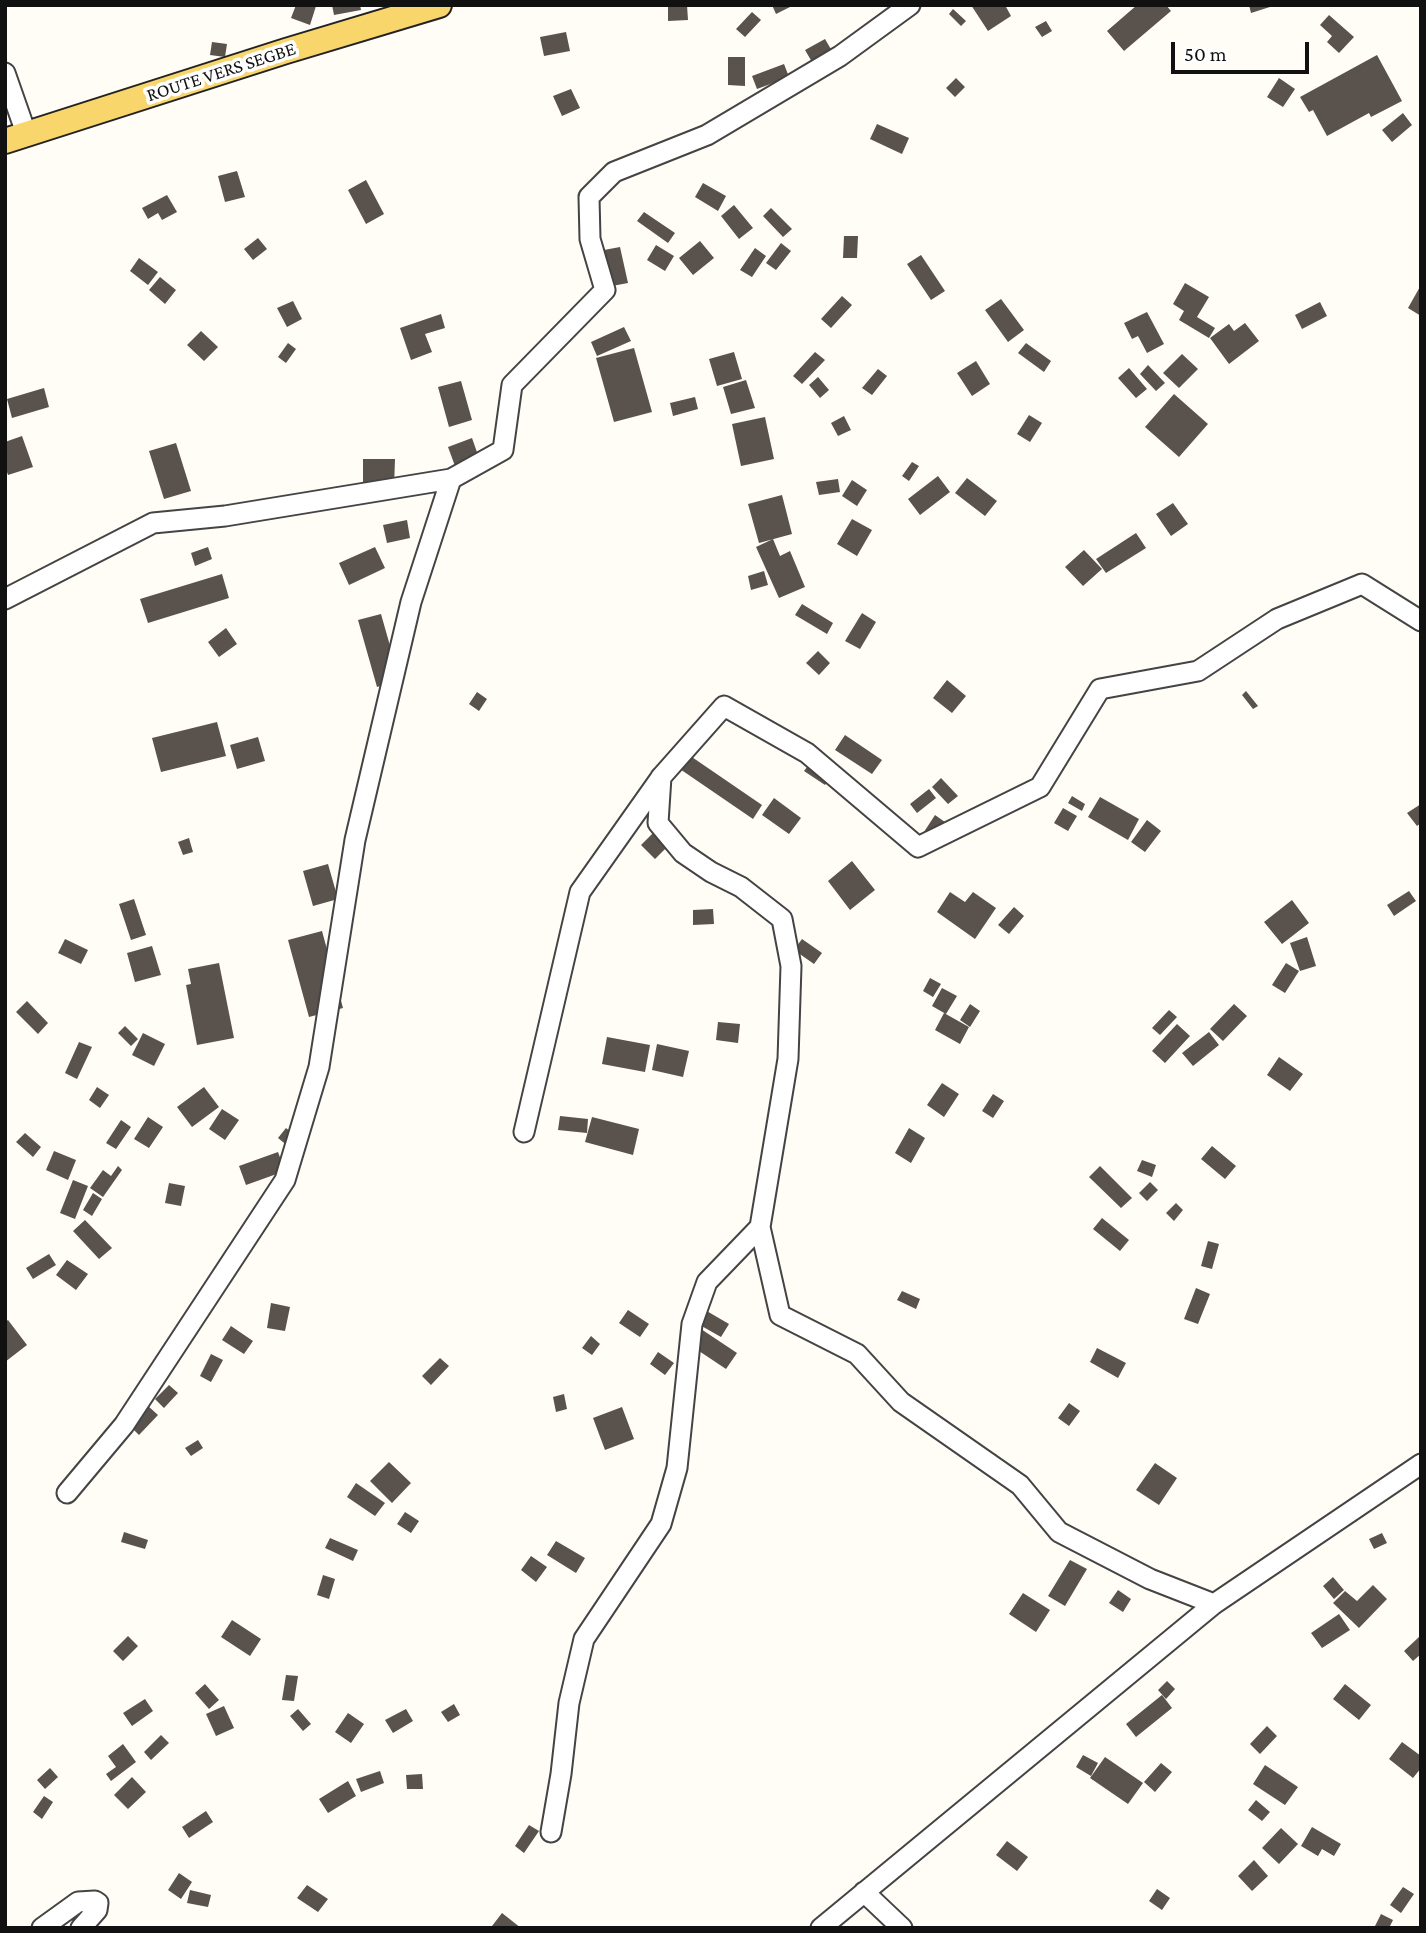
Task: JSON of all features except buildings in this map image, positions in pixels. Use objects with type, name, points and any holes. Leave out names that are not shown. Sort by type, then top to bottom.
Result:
[{"type":"main road","name":"ROUTE VERS SEGBE","points":[[16,137],[423,7]]},
{"type":"street","points":[[5,599],[153,523],[225,516],[451,479],[503,450],[512,385],[605,290],[590,239],[589,197],[614,172],[707,135],[840,56],[909,5]]},
{"type":"street","points":[[5,74],[16,137]]},
{"type":"street","points":[[67,1493],[124,1425],[285,1180],[319,1067],[361,813],[411,602],[451,479]]},
{"type":"street","points":[[524,1132],[580,892],[662,776],[724,706],[807,753],[919,847],[1040,788],[1100,689],[1198,671],[1277,619],[1362,584],[1421,621]]},
{"type":"street","points":[[662,776],[658,823],[683,853],[711,872],[741,887],[782,919],[791,965],[788,1059],[760,1227],[780,1315],[857,1354],[901,1402],[1020,1485],[1059,1532],[1150,1579],[1214,1604]]},
{"type":"street","points":[[551,1832],[569,1703],[584,1639],[661,1524],[677,1468],[692,1324],[707,1282],[760,1227]]},
{"type":"street","points":[[821,1928],[1214,1604],[1421,1464]]},
{"type":"street","points":[[864,1892],[902,1928]]},
{"type":"street","points":[[42,1928],[78,1902],[95,1901],[98,1903],[97,1910],[81,1928]]}]
